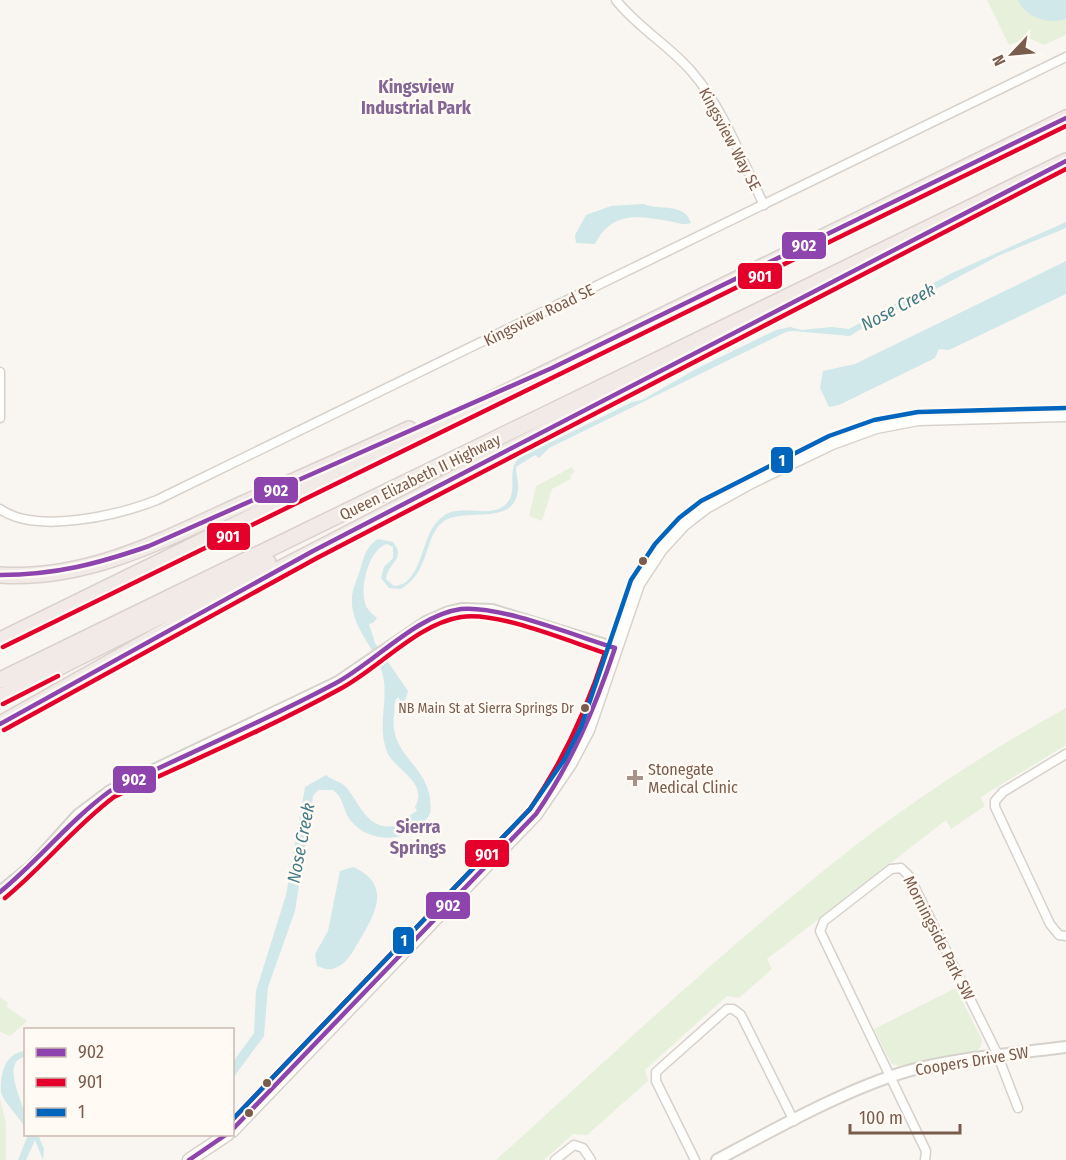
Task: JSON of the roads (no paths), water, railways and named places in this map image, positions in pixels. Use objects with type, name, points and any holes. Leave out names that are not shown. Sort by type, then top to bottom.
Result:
[{"type":"highway","points":[[0,640],[1066,118]]},
{"type":"highway","name":"Queen Elizabeth II Highway","points":[[0,680],[548,416],[1066,162]]},
{"type":"highway","points":[[0,724],[269,574],[825,287],[976,205]]},
{"type":"highway","points":[[0,574],[50,574],[98,564],[122,556],[552,368]]},
{"type":"highway","points":[[0,697],[420,485],[548,416]]},
{"type":"main road","points":[[234,1129],[536,814],[559,783],[579,748],[595,710],[635,591],[661,549],[684,524],[706,507],[832,443],[899,422],[1066,415]]},
{"type":"main road","points":[[189,1160],[225,1136]]},
{"type":"street","name":"Kingsview Way SE","points":[[616,0],[640,27],[677,56],[703,86],[764,205]]},
{"type":"street","name":"Kingsview Road SE","points":[[0,509],[25,518],[78,519],[118,513],[157,500],[1066,57]]},
{"type":"street","points":[[0,372],[0,418]]},
{"type":"street","points":[[0,892],[32,866],[78,815],[110,791],[320,692],[370,662],[435,617],[462,609],[478,609],[518,616],[615,648]]},
{"type":"street","points":[[1066,754],[1003,792],[995,801],[995,807],[1050,924],[1059,935],[1066,936]]},
{"type":"street","name":"Morningside Park SW","points":[[890,1077],[820,931],[824,921],[891,869],[901,868],[909,876],[998,1056]]},
{"type":"street","points":[[695,1160],[656,1081],[656,1072],[727,1009],[733,1009],[741,1015],[794,1121]]},
{"type":"street","name":"Coopers Drive SW","points":[[717,1160],[794,1121],[890,1077],[927,1067],[1066,1047]]},
{"type":"street","points":[[998,1056],[1018,1108]]},
{"type":"street","points":[[890,1077],[926,1151],[925,1160]]},
{"type":"street","points":[[555,1160],[574,1146],[583,1148],[591,1160]]},
{"type":"water","points":[[1018,0],[1066,0],[1066,19],[1052,21],[1038,18],[1026,11]]},
{"type":"water","points":[[644,204],[683,212],[691,223],[625,218],[609,226],[595,244],[576,243],[575,235],[586,215],[611,206]]},
{"type":"water","name":"Nose Creek","points":[[1066,222],[1066,228],[1000,255],[850,336],[786,332],[549,448],[539,458],[535,455],[516,467],[518,490],[515,501],[508,508],[488,514],[453,517],[444,521],[437,528],[417,573],[411,582],[401,589],[389,588],[381,578],[384,567],[393,558],[393,547],[387,544],[375,553],[367,569],[364,587],[365,603],[377,618],[369,624],[375,643],[408,691],[405,701],[401,702],[398,697],[395,701],[394,730],[404,753],[426,784],[430,798],[430,814],[414,830],[403,835],[381,837],[361,830],[352,822],[346,814],[340,797],[333,790],[318,790],[313,796],[295,911],[268,987],[264,1036],[234,1077],[234,1061],[254,1033],[256,991],[286,895],[305,787],[326,775],[346,787],[371,820],[385,826],[398,825],[417,811],[415,807],[418,791],[415,784],[388,754],[383,735],[384,681],[377,659],[355,619],[352,608],[353,589],[364,556],[371,545],[378,539],[393,542],[398,553],[386,579],[394,586],[402,584],[414,572],[429,534],[441,518],[450,512],[497,510],[505,505],[512,494],[513,469],[519,458],[632,402],[642,400],[696,369],[776,330],[790,327],[802,330],[832,327],[849,329],[952,273]]},
{"type":"water","points":[[1066,261],[1066,294],[949,350],[939,349],[935,358],[839,405],[829,407],[820,388],[823,371],[855,364]]},
{"type":"water","points":[[353,867],[373,882],[377,891],[375,910],[346,960],[333,969],[317,966],[315,954],[328,931],[340,871]]},
{"type":"water","points":[[24,1051],[24,1057],[18,1060],[14,1066],[14,1074],[24,1112],[24,1126],[1,1093],[5,1065],[18,1053]]},
{"type":"water","points":[[28,1136],[39,1137],[44,1149],[43,1160],[35,1140],[26,1160],[18,1160]]},
{"type":"place","name":"NB Main St at Sierra Springs Dr","points":[[585,708]]},
{"type":"place","name":"Stonegate Medical Clinic","points":[[635,778]]},
{"type":"district","name":"Kingsview Industrial Park","points":[[416,97]]},
{"type":"district","name":"Sierra Springs","points":[[418,837]]}]
